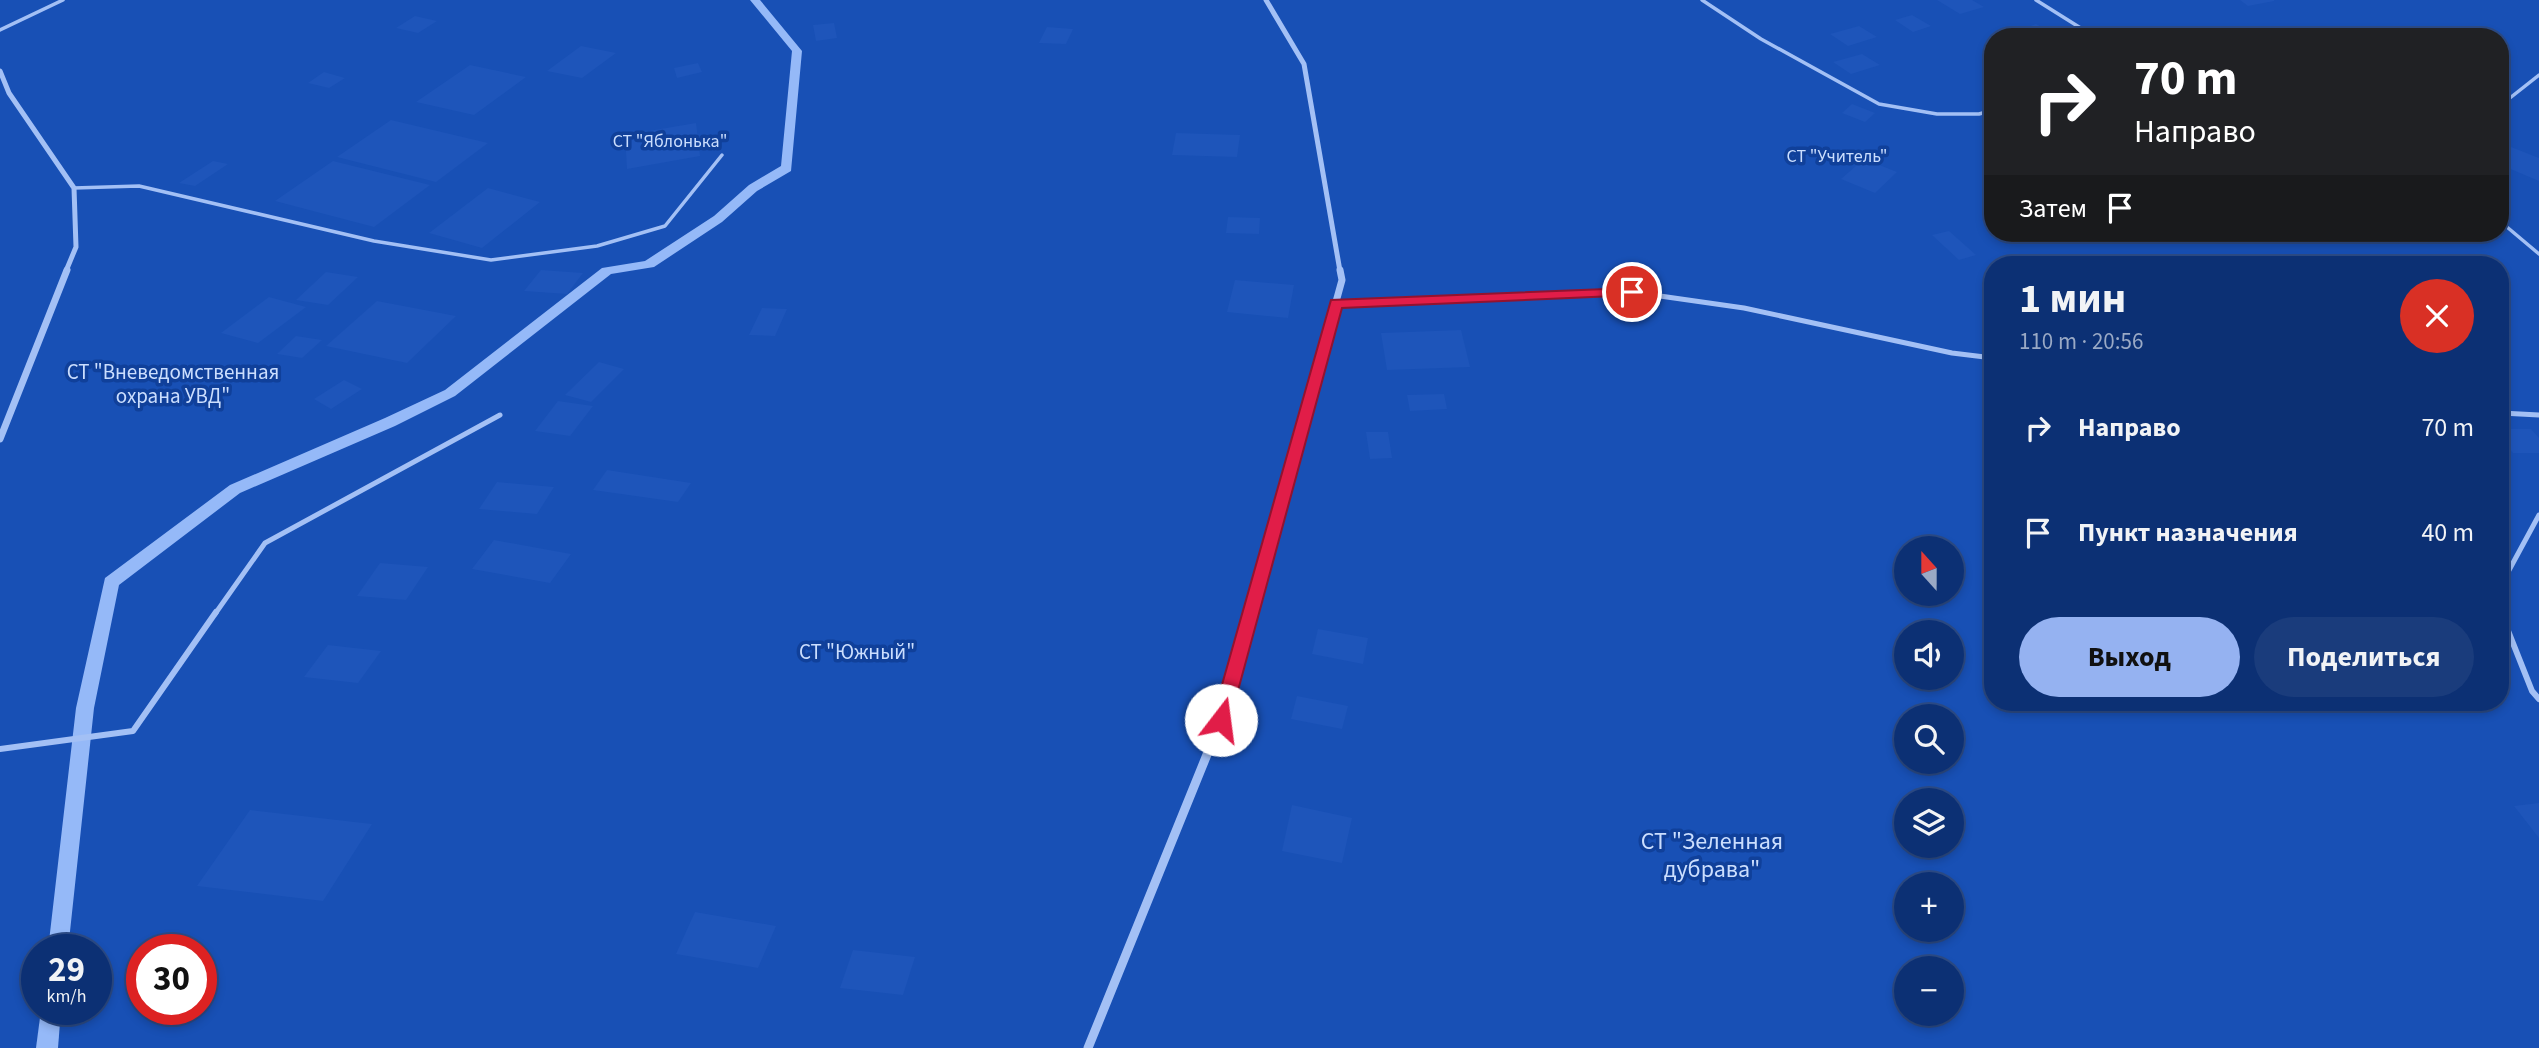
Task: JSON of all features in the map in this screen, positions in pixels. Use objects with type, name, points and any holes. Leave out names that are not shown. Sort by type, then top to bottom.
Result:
[{"type":"street","points":[[1088,1048],[1221,720],[1342,280],[1304,64],[1266,0]]},
{"type":"street","points":[[0,71],[9,93],[74,188],[76,247],[0,439]]},
{"type":"lane","points":[[0,30],[63,0]]},
{"type":"lane","points":[[1702,0],[1761,38],[1879,104],[1937,114],[1984,113]]},
{"type":"lane","points":[[2036,0],[2081,28]]},
{"type":"lane","points":[[2509,99],[2539,75]]},
{"type":"lane","points":[[74,188],[139,186],[374,241],[491,260],[597,246],[665,226],[722,155]]},
{"type":"lane","points":[[2509,229],[2539,254]]},
{"type":"lane","points":[[1336,303],[1632,292],[1744,308],[1952,353],[1984,357]]},
{"type":"lane","points":[[2509,413],[2539,415]]},
{"type":"lane","points":[[0,750],[133,730],[265,543],[500,415]]},
{"type":"lane","points":[[2509,570],[2539,515]]},
{"type":"lane","points":[[2509,633],[2532,691],[2539,699]]},
{"type":"green space","points":[[0,0],[2539,0],[2539,1048],[0,1048]]},
{"type":"building","points":[[1937,0],[1972,0],[1984,7],[1960,14]]},
{"type":"building","points":[[2240,0],[2274,0],[2274,1],[2248,6]]},
{"type":"building","points":[[1912,15],[1931,26],[1913,32],[1895,20]]},
{"type":"building","points":[[415,16],[437,21],[418,33],[396,28]]},
{"type":"building","points":[[834,23],[837,38],[816,41],[813,25]]},
{"type":"building","points":[[2036,24],[2043,28],[2026,28]]},
{"type":"building","points":[[1859,26],[1877,37],[1848,46],[1830,34]]},
{"type":"building","points":[[1047,27],[1073,29],[1066,44],[1039,43]]},
{"type":"building","points":[[581,46],[616,53],[582,78],[547,71]]},
{"type":"building","points":[[1862,54],[1880,65],[1851,74],[1833,62]]},
{"type":"building","points":[[698,63],[702,72],[677,78],[674,68]]},
{"type":"building","points":[[470,65],[526,77],[474,115],[416,102]]},
{"type":"building","points":[[324,72],[345,78],[329,88],[308,83]]},
{"type":"building","points":[[1852,104],[1875,113],[1865,122],[1842,113]]},
{"type":"building","points":[[391,120],[488,143],[436,182],[337,157]]},
{"type":"building","points":[[696,123],[700,156],[627,169],[625,135]]},
{"type":"building","points":[[1176,133],[1240,135],[1237,157],[1172,155]]},
{"type":"building","points":[[2509,148],[2539,158],[2539,181],[2509,168]]},
{"type":"building","points":[[1864,159],[1897,172],[1875,193],[1841,179]]},
{"type":"building","points":[[213,161],[228,164],[195,186],[179,183]]},
{"type":"building","points":[[333,161],[430,185],[374,227],[275,201]]},
{"type":"building","points":[[488,188],[540,202],[482,248],[429,233]]},
{"type":"building","points":[[1228,217],[1260,218],[1259,234],[1226,233]]},
{"type":"building","points":[[1949,231],[1976,255],[1959,260],[1932,235]]},
{"type":"building","points":[[541,270],[583,273],[567,294],[524,291]]},
{"type":"building","points":[[326,272],[358,277],[328,305],[296,300]]},
{"type":"building","points":[[1235,280],[1294,285],[1288,318],[1227,312]]},
{"type":"building","points":[[269,297],[306,307],[258,343],[221,333]]},
{"type":"building","points":[[377,301],[456,316],[407,363],[326,346]]},
{"type":"building","points":[[762,308],[787,309],[775,336],[749,335]]},
{"type":"building","points":[[1461,330],[1470,367],[1387,370],[1381,333]]},
{"type":"building","points":[[296,336],[322,340],[302,358],[277,354]]},
{"type":"building","points":[[599,362],[624,369],[591,402],[565,395]]},
{"type":"building","points":[[344,380],[362,389],[331,409],[314,399]]},
{"type":"building","points":[[1444,394],[1447,409],[1410,411],[1407,395]]},
{"type":"building","points":[[558,401],[593,406],[570,436],[535,431]]},
{"type":"building","points":[[2509,429],[2531,429],[2539,438],[2539,453],[2513,453],[2509,448]]},
{"type":"building","points":[[1366,432],[1388,432],[1392,458],[1370,459]]},
{"type":"building","points":[[607,470],[691,483],[678,502],[593,490]]},
{"type":"building","points":[[497,482],[554,487],[537,514],[479,509]]},
{"type":"building","points":[[494,540],[571,554],[550,583],[472,569]]},
{"type":"building","points":[[380,563],[428,567],[406,600],[357,596]]},
{"type":"building","points":[[1318,629],[1368,638],[1363,664],[1312,654]]},
{"type":"building","points":[[328,645],[381,651],[358,683],[304,677]]},
{"type":"building","points":[[1297,696],[1348,706],[1342,729],[1291,719]]},
{"type":"building","points":[[2539,803],[2539,838],[2514,806]]},
{"type":"building","points":[[1292,805],[1352,818],[1342,863],[1282,851]]},
{"type":"building","points":[[250,810],[372,824],[323,901],[197,886]]},
{"type":"building","points":[[695,912],[776,926],[758,968],[676,954]]},
{"type":"building","points":[[853,950],[915,957],[903,995],[840,988]]},
{"type":"waterway","points":[[60,934],[85,708],[111,582],[235,489],[450,393],[607,271],[649,264],[718,219],[753,188],[787,168],[797,51],[755,0]]},
{"type":"waterway","points":[[47,1048],[49,1025]]},
{"type":"route","points":[[1221,720],[1336,303],[1632,292]]},
{"type":"park label","name":"СТ \"Яблонька\"","points":[[670,141]]},
{"type":"park label","name":"СТ \"Учитель\"","points":[[1837,156]]},
{"type":"park label","name":"СТ \"Вневедомственная охрана УВД\"","points":[[173,384]]},
{"type":"park label","name":"СТ \"Южный\"","points":[[857,652]]},
{"type":"park label","name":"СТ \"Зеленная дубрава\"","points":[[1712,855]]}]
